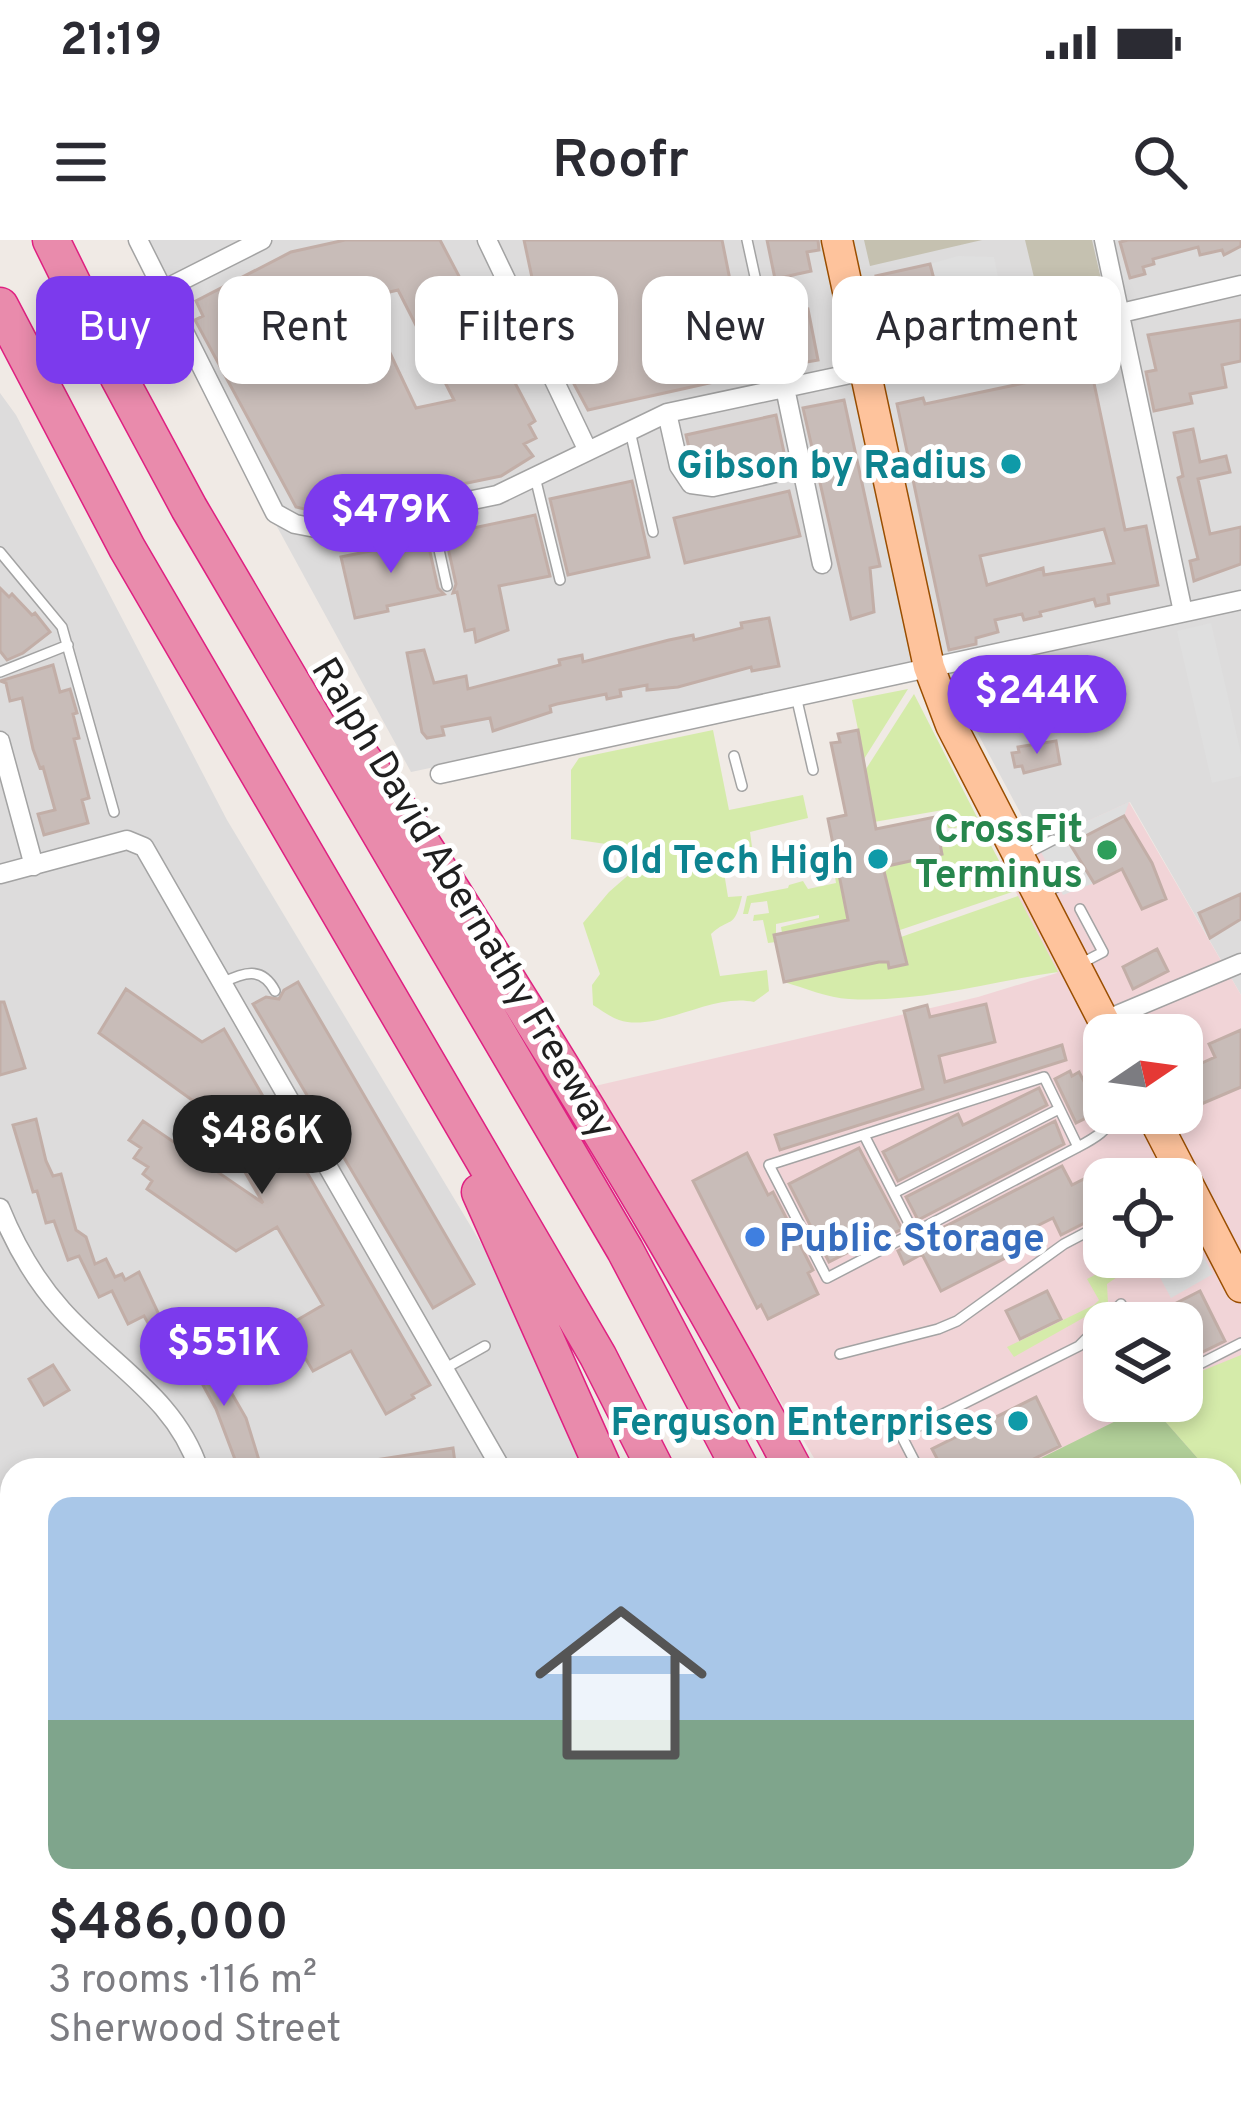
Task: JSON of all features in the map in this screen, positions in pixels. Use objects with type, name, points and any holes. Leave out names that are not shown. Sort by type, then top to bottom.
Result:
[{"type":"highway","name":"Ralph David Abernathy Freeway","points":[[51,240],[118,376],[270,651],[626,1250],[735,1458]]},
{"type":"highway","points":[[0,306],[127,548],[389,992],[598,1356],[650,1458]]},
{"type":"highway","points":[[270,651],[351,744],[437,868],[688,1276],[787,1458]]},
{"type":"highway","points":[[389,992],[599,1458]]},
{"type":"main road","points":[[837,240],[845,276]]},
{"type":"main road","points":[[868,384],[929,667],[951,725],[1100,1014]]},
{"type":"main road","points":[[1203,1228],[1215,1254],[1241,1287]]},
{"type":"street","points":[[138,240],[156,276]]},
{"type":"street","points":[[191,276],[262,240]]},
{"type":"street","points":[[487,240],[504,276]]},
{"type":"street","points":[[1104,240],[1112,276]]},
{"type":"street","points":[[1121,314],[1241,285]]},
{"type":"street","points":[[1121,318],[1190,616]]},
{"type":"street","points":[[194,352],[275,513],[295,524],[326,530],[497,495],[668,412],[832,377]]},
{"type":"street","points":[[556,384],[588,451]]},
{"type":"street","points":[[784,388],[822,564]]},
{"type":"street","points":[[668,412],[679,466],[691,484],[713,487],[801,467]]},
{"type":"street","points":[[440,774],[929,667],[1190,616],[1241,600]]},
{"type":"street","points":[[0,741],[34,866]]},
{"type":"street","points":[[0,874],[127,840],[144,848],[495,1458]]},
{"type":"street","points":[[1136,1014],[1241,963]]},
{"type":"street","points":[[0,1208],[37,1279],[86,1334],[162,1402],[180,1426],[194,1458]]},
{"type":"lane","points":[[747,240],[755,276]]},
{"type":"lane","points":[[782,384],[784,388]]},
{"type":"lane","points":[[630,430],[652,532]]},
{"type":"lane","points":[[535,477],[560,580]]},
{"type":"lane","points":[[430,509],[447,586]]},
{"type":"lane","points":[[0,551],[62,627],[114,812]]},
{"type":"lane","points":[[0,672],[68,646]]},
{"type":"lane","points":[[796,696],[814,770]]},
{"type":"lane","points":[[734,756],[742,786]]},
{"type":"lane","points":[[1019,857],[1054,840]]},
{"type":"lane","points":[[1039,896],[1073,878]]},
{"type":"lane","points":[[1076,966],[1102,952],[1079,909]]},
{"type":"lane","points":[[222,983],[257,973],[269,979],[275,991]]},
{"type":"lane","points":[[1078,1147],[1044,1077],[769,1165],[827,1278],[1078,1147],[1101,1134]]},
{"type":"lane","points":[[894,1193],[1059,1109]]},
{"type":"lane","points":[[864,1135],[914,1233]]},
{"type":"lane","points":[[840,1354],[956,1321],[1083,1234]]},
{"type":"lane","points":[[914,1458],[902,1435],[1083,1341]]},
{"type":"lane","points":[[1203,1362],[1241,1343]]},
{"type":"lane","points":[[444,1369],[485,1346]]},
{"type":"lane","points":[[0,2005],[0,2020]]},
{"type":"shaded area","points":[[137,240],[1241,240],[1241,995],[1130,802],[1037,844],[947,676],[644,723],[411,772],[263,501],[194,358],[194,276],[154,276]]},
{"type":"shaded area","points":[[864,240],[982,240],[870,266]]},
{"type":"shaded area","points":[[1025,240],[1092,240],[1100,276],[1034,276]]},
{"type":"shaded area","points":[[958,256],[994,257],[998,276],[933,276],[930,264]]},
{"type":"shaded area","points":[[0,393],[16,415],[227,820],[545,1350],[591,1458],[0,1458]]},
{"type":"shaded area","points":[[1211,623],[1241,754],[1241,776],[1212,783],[1177,631]]},
{"type":"shaded area","points":[[1129,802],[1241,995],[1241,1458],[814,1458],[595,1086],[978,997],[1057,973],[1000,861]]},
{"type":"shaded area","points":[[1129,802],[1124,816],[1070,844],[1094,883],[1063,895],[1037,844]]},
{"type":"shaded area","points":[[1203,1255],[1213,1274],[1171,1298],[1160,1278],[1203,1278]]},
{"type":"green space","points":[[908,689],[864,759],[852,700]]},
{"type":"green space","points":[[914,694],[982,827],[948,828],[943,810],[874,822],[866,769]]},
{"type":"green space","points":[[713,730],[729,810],[803,795],[808,818],[750,832],[752,847],[721,854],[728,897],[742,896],[734,919],[711,934],[720,976],[767,970],[769,991],[754,1002],[721,1002],[651,1021],[619,1020],[593,1005],[592,985],[600,974],[583,923],[641,864],[634,848],[571,839],[571,770],[579,758]]},
{"type":"green space","points":[[985,834],[1015,891],[900,930],[883,867],[942,854],[938,835]]},
{"type":"green space","points":[[837,864],[842,895],[865,891],[870,915],[782,933],[781,927],[819,915],[776,924],[776,942],[768,943],[763,920],[753,921],[754,915],[769,913],[767,901],[751,903],[748,914],[743,914],[747,896],[803,881],[808,889],[836,883],[833,865]]},
{"type":"green space","points":[[1018,896],[1058,972],[928,995],[875,999],[833,997],[784,982],[879,962],[888,962],[890,968],[906,964],[901,937]]},
{"type":"green space","points":[[1116,1278],[1107,1284],[1108,1302],[1097,1302],[1087,1279]]},
{"type":"green space","points":[[1083,1310],[1083,1318],[1014,1357],[1007,1347]]},
{"type":"green space","points":[[1241,1355],[1241,1458],[1197,1458],[1166,1422],[1203,1422],[1203,1370]]},
{"type":"green space","points":[[1114,1422],[1166,1422],[1197,1458],[1041,1458]]},
{"type":"building","points":[[345,240],[440,240],[459,276],[415,276],[415,323],[398,290],[391,292],[391,276],[244,276],[291,252]]},
{"type":"building","points":[[524,240],[722,240],[729,276],[642,276],[642,384],[705,384],[588,410],[574,384],[618,384],[618,276],[532,276]]},
{"type":"building","points":[[767,240],[818,240],[819,250],[807,252],[811,271],[774,276]]},
{"type":"building","points":[[1241,240],[1241,246],[1224,255],[1222,250],[1200,255],[1198,247],[1153,259],[1154,264],[1143,267],[1145,274],[1130,278],[1120,242]]},
{"type":"building","points":[[930,264],[933,276],[876,276]]},
{"type":"building","points":[[218,290],[218,363],[195,320],[203,316],[196,301]]},
{"type":"building","points":[[808,309],[818,360],[808,362]]},
{"type":"building","points":[[1241,320],[1241,361],[1222,365],[1226,387],[1190,394],[1192,403],[1154,411],[1146,372],[1156,370],[1148,335]]},
{"type":"building","points":[[391,355],[416,408],[454,400],[446,384],[516,384],[535,421],[529,425],[536,438],[524,444],[533,456],[501,476],[321,513],[296,507],[230,384],[391,384]]},
{"type":"building","name":"Gibson by Radius","points":[[1020,384],[1094,384],[1125,530],[1146,526],[1158,585],[1108,595],[1109,603],[1096,606],[1094,599],[1024,620],[1022,614],[995,620],[998,632],[976,638],[976,644],[949,650],[897,404],[923,398],[925,404]],"holes":[[[1104,529],[1114,563],[1044,575],[1043,568],[987,585],[980,556]]]},
{"type":"building","points":[[844,400],[880,566],[870,568],[874,612],[851,619],[803,408]]},
{"type":"building","points":[[776,415],[785,457],[712,473],[699,471],[692,461],[686,435]]},
{"type":"building","points":[[1193,429],[1200,462],[1226,456],[1230,472],[1198,479],[1210,534],[1241,527],[1241,564],[1194,581],[1190,561],[1198,559],[1178,478],[1183,476],[1174,433]]},
{"type":"building","points":[[632,481],[649,557],[568,575],[550,499]]},
{"type":"building","points":[[789,491],[800,536],[685,563],[674,518]]},
{"type":"building","points":[[535,515],[550,576],[499,586],[508,630],[476,642],[474,629],[465,631],[457,592],[453,593],[456,584],[445,534]]},
{"type":"building","points":[[426,534],[438,588],[444,594],[355,618],[341,557]]},
{"type":"building","points":[[0,588],[35,613],[50,632],[7,660],[0,651]]},
{"type":"building","points":[[769,618],[779,666],[752,671],[751,667],[678,687],[647,690],[647,685],[620,690],[621,696],[607,699],[606,694],[557,704],[550,706],[551,712],[493,731],[490,718],[442,727],[444,735],[427,738],[422,732],[407,653],[424,650],[434,683],[466,676],[468,689],[560,665],[559,660],[582,655],[583,662],[693,635],[694,640]]},
{"type":"building","points":[[53,665],[60,692],[70,689],[77,713],[73,714],[79,738],[74,739],[89,798],[82,800],[88,823],[44,835],[38,814],[55,810],[43,767],[33,749],[22,698],[10,701],[6,683],[0,681]]},
{"type":"building","name":"Old Tech High","points":[[858,730],[876,829],[935,817],[942,854],[883,867],[907,964],[889,968],[888,962],[879,962],[784,982],[774,935],[848,920],[828,819],[846,815],[831,743],[840,742],[838,734]]},
{"type":"building","points":[[1056,741],[1060,764],[1024,773],[1022,766],[1015,767],[1012,753],[1019,752],[1018,747]]},
{"type":"building","name":"CrossFit Terminus","points":[[1124,816],[1152,863],[1166,899],[1142,909],[1122,869],[1094,883],[1070,844]]},
{"type":"building","points":[[1241,894],[1241,919],[1210,938],[1199,913]]},
{"type":"building","points":[[1157,949],[1168,971],[1133,989],[1123,967]]},
{"type":"building","points":[[298,982],[474,1284],[433,1308],[253,1004],[266,997],[279,999]]},
{"type":"building","points":[[126,989],[202,1042],[224,1029],[430,1385],[414,1398],[386,1414],[351,1351],[313,1371],[298,1346],[292,1350],[280,1330],[323,1305],[277,1227],[236,1251],[147,1189],[152,1181],[143,1174],[148,1167],[134,1158],[141,1148],[129,1140],[143,1121],[263,1203],[203,1100],[192,1100],[99,1033]]},
{"type":"building","points":[[0,1002],[4,1002],[25,1068],[0,1075]]},
{"type":"building","points":[[986,1004],[995,1042],[939,1056],[945,1082],[1062,1045],[1066,1060],[780,1150],[775,1135],[923,1089],[904,1011],[927,1005],[930,1017]]},
{"type":"building","points":[[1241,1030],[1241,1087],[1203,1103],[1203,1062],[1215,1057],[1209,1044]]},
{"type":"building","name":"Public Storage","points":[[1079,1072],[1083,1120],[1076,1123],[1055,1079]]},
{"type":"building","name":"Public Storage","points":[[1039,1088],[1047,1105],[898,1181],[883,1152],[958,1114],[963,1125]]},
{"type":"building","points":[[36,1119],[46,1161],[53,1176],[61,1174],[76,1230],[86,1237],[95,1264],[106,1259],[115,1277],[122,1274],[125,1280],[139,1272],[160,1317],[169,1313],[184,1340],[164,1351],[144,1316],[128,1324],[112,1291],[99,1297],[79,1256],[68,1260],[54,1221],[46,1223],[37,1191],[33,1192],[13,1125]]},
{"type":"building","name":"Public Storage","points":[[1055,1121],[1064,1144],[918,1220],[906,1197]]},
{"type":"building","name":"Public Storage","points":[[859,1148],[902,1229],[829,1262],[789,1184]]},
{"type":"building","name":"Public Storage","points":[[747,1153],[813,1270],[808,1273],[818,1294],[768,1319],[761,1305],[757,1308],[693,1181]]},
{"type":"building","points":[[1062,1166],[1072,1185],[1083,1179],[1083,1224],[1061,1235],[1053,1218],[1019,1235],[1025,1248],[941,1291],[922,1254],[904,1264],[898,1251]]},
{"type":"building","points":[[1047,1291],[1061,1319],[1020,1339],[1006,1311]]},
{"type":"building","points":[[1200,1291],[1225,1341],[1203,1352],[1203,1302],[1178,1302]]},
{"type":"building","points":[[196,1343],[246,1418],[258,1458],[234,1458],[216,1409],[198,1376],[193,1379],[178,1353]]},
{"type":"building","points":[[53,1365],[69,1390],[44,1405],[29,1379]]},
{"type":"building","name":"Ferguson Enterprises","points":[[1036,1397],[1060,1446],[1036,1458],[937,1458],[932,1449]]},
{"type":"building","points":[[453,1448],[454,1458],[388,1458]]},
{"type":"place","name":"Gibson by Radius","points":[[1011,464]]},
{"type":"place","name":"CrossFit Terminus","points":[[1107,850]]},
{"type":"place","name":"Old Tech High","points":[[878,859]]},
{"type":"place","name":"Public Storage","points":[[755,1237]]},
{"type":"place","name":"Ferguson Enterprises","points":[[1018,1421]]}]
